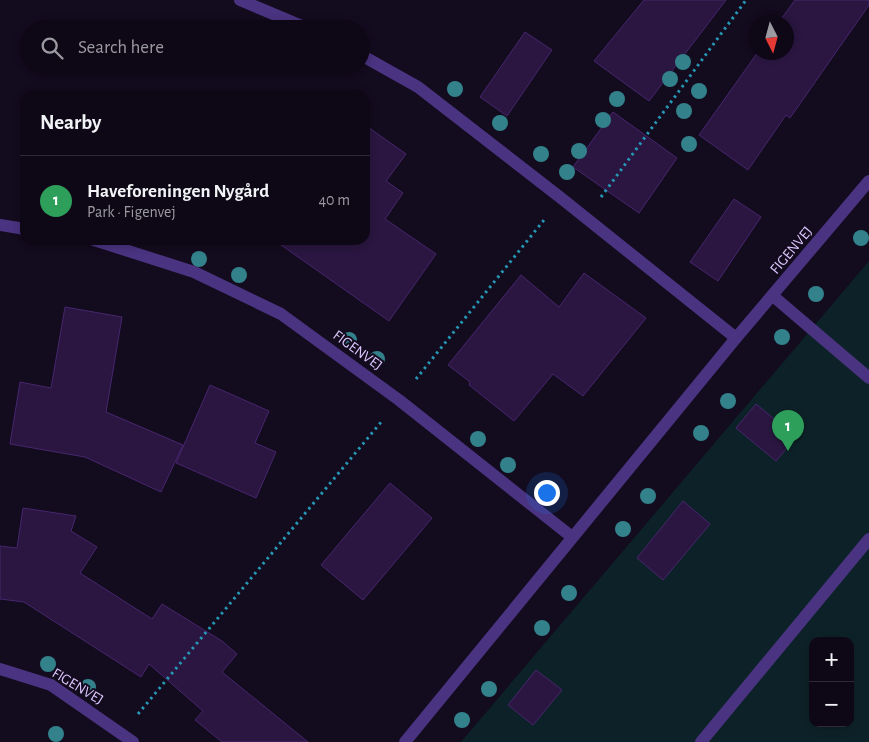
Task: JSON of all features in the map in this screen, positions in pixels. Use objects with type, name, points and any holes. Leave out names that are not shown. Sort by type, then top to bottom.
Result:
[{"type":"street","points":[[240,0],[288,20]]},
{"type":"street","points":[[370,60],[418,86],[736,338]]},
{"type":"street","name":"FIGENVEJ","points":[[405,742],[736,338],[869,181]]},
{"type":"street","points":[[0,226],[20,228]]},
{"type":"street","name":"FIGENVEJ","points":[[110,245],[194,272],[281,314],[399,400],[572,537]]},
{"type":"street","points":[[773,296],[869,378]]},
{"type":"street","points":[[701,742],[869,539]]},
{"type":"street","name":"FIGENVEJ","points":[[0,669],[50,684],[133,742]]},
{"type":"path","points":[[586,218],[746,0]]},
{"type":"path","points":[[122,733],[399,400],[561,198]]},
{"type":"shaded area","points":[[869,261],[869,742],[461,742]]},
{"type":"building","points":[[644,0],[726,0],[649,101],[594,61]]},
{"type":"building","points":[[795,0],[869,0],[869,5],[790,118],[786,115],[748,170],[699,135],[752,60],[794,60],[794,15],[784,15]]},
{"type":"building","points":[[525,32],[552,50],[507,116],[480,97]]},
{"type":"building","points":[[613,112],[677,158],[639,213],[573,167]]},
{"type":"building","points":[[370,129],[406,154],[386,181],[403,193],[385,219],[436,254],[389,321],[281,245],[370,245]]},
{"type":"building","points":[[734,199],[761,217],[718,281],[690,262]]},
{"type":"building","points":[[584,273],[646,318],[583,396],[553,374],[514,421],[469,385],[470,382],[448,365],[521,275],[559,307]]},
{"type":"building","points":[[65,307],[122,317],[106,412],[183,445],[161,492],[85,457],[10,444],[20,382],[51,388]]},
{"type":"building","points":[[210,385],[269,411],[255,443],[276,452],[256,498],[176,463]]},
{"type":"building","points":[[756,404],[796,437],[776,461],[736,428]]},
{"type":"building","points":[[390,483],[432,518],[363,600],[321,565]]},
{"type":"building","points":[[683,501],[710,524],[663,580],[637,558]]},
{"type":"building","points":[[23,508],[76,516],[71,531],[97,547],[80,573],[152,619],[162,604],[222,641],[237,654],[222,672],[308,742],[222,742],[195,720],[203,711],[149,664],[141,677],[24,602],[0,599],[0,546],[17,548]]},
{"type":"building","points":[[536,670],[562,690],[533,725],[508,705]]},
{"type":"place","name":"Haveforeningen Nygård","points":[[788,451]]}]
